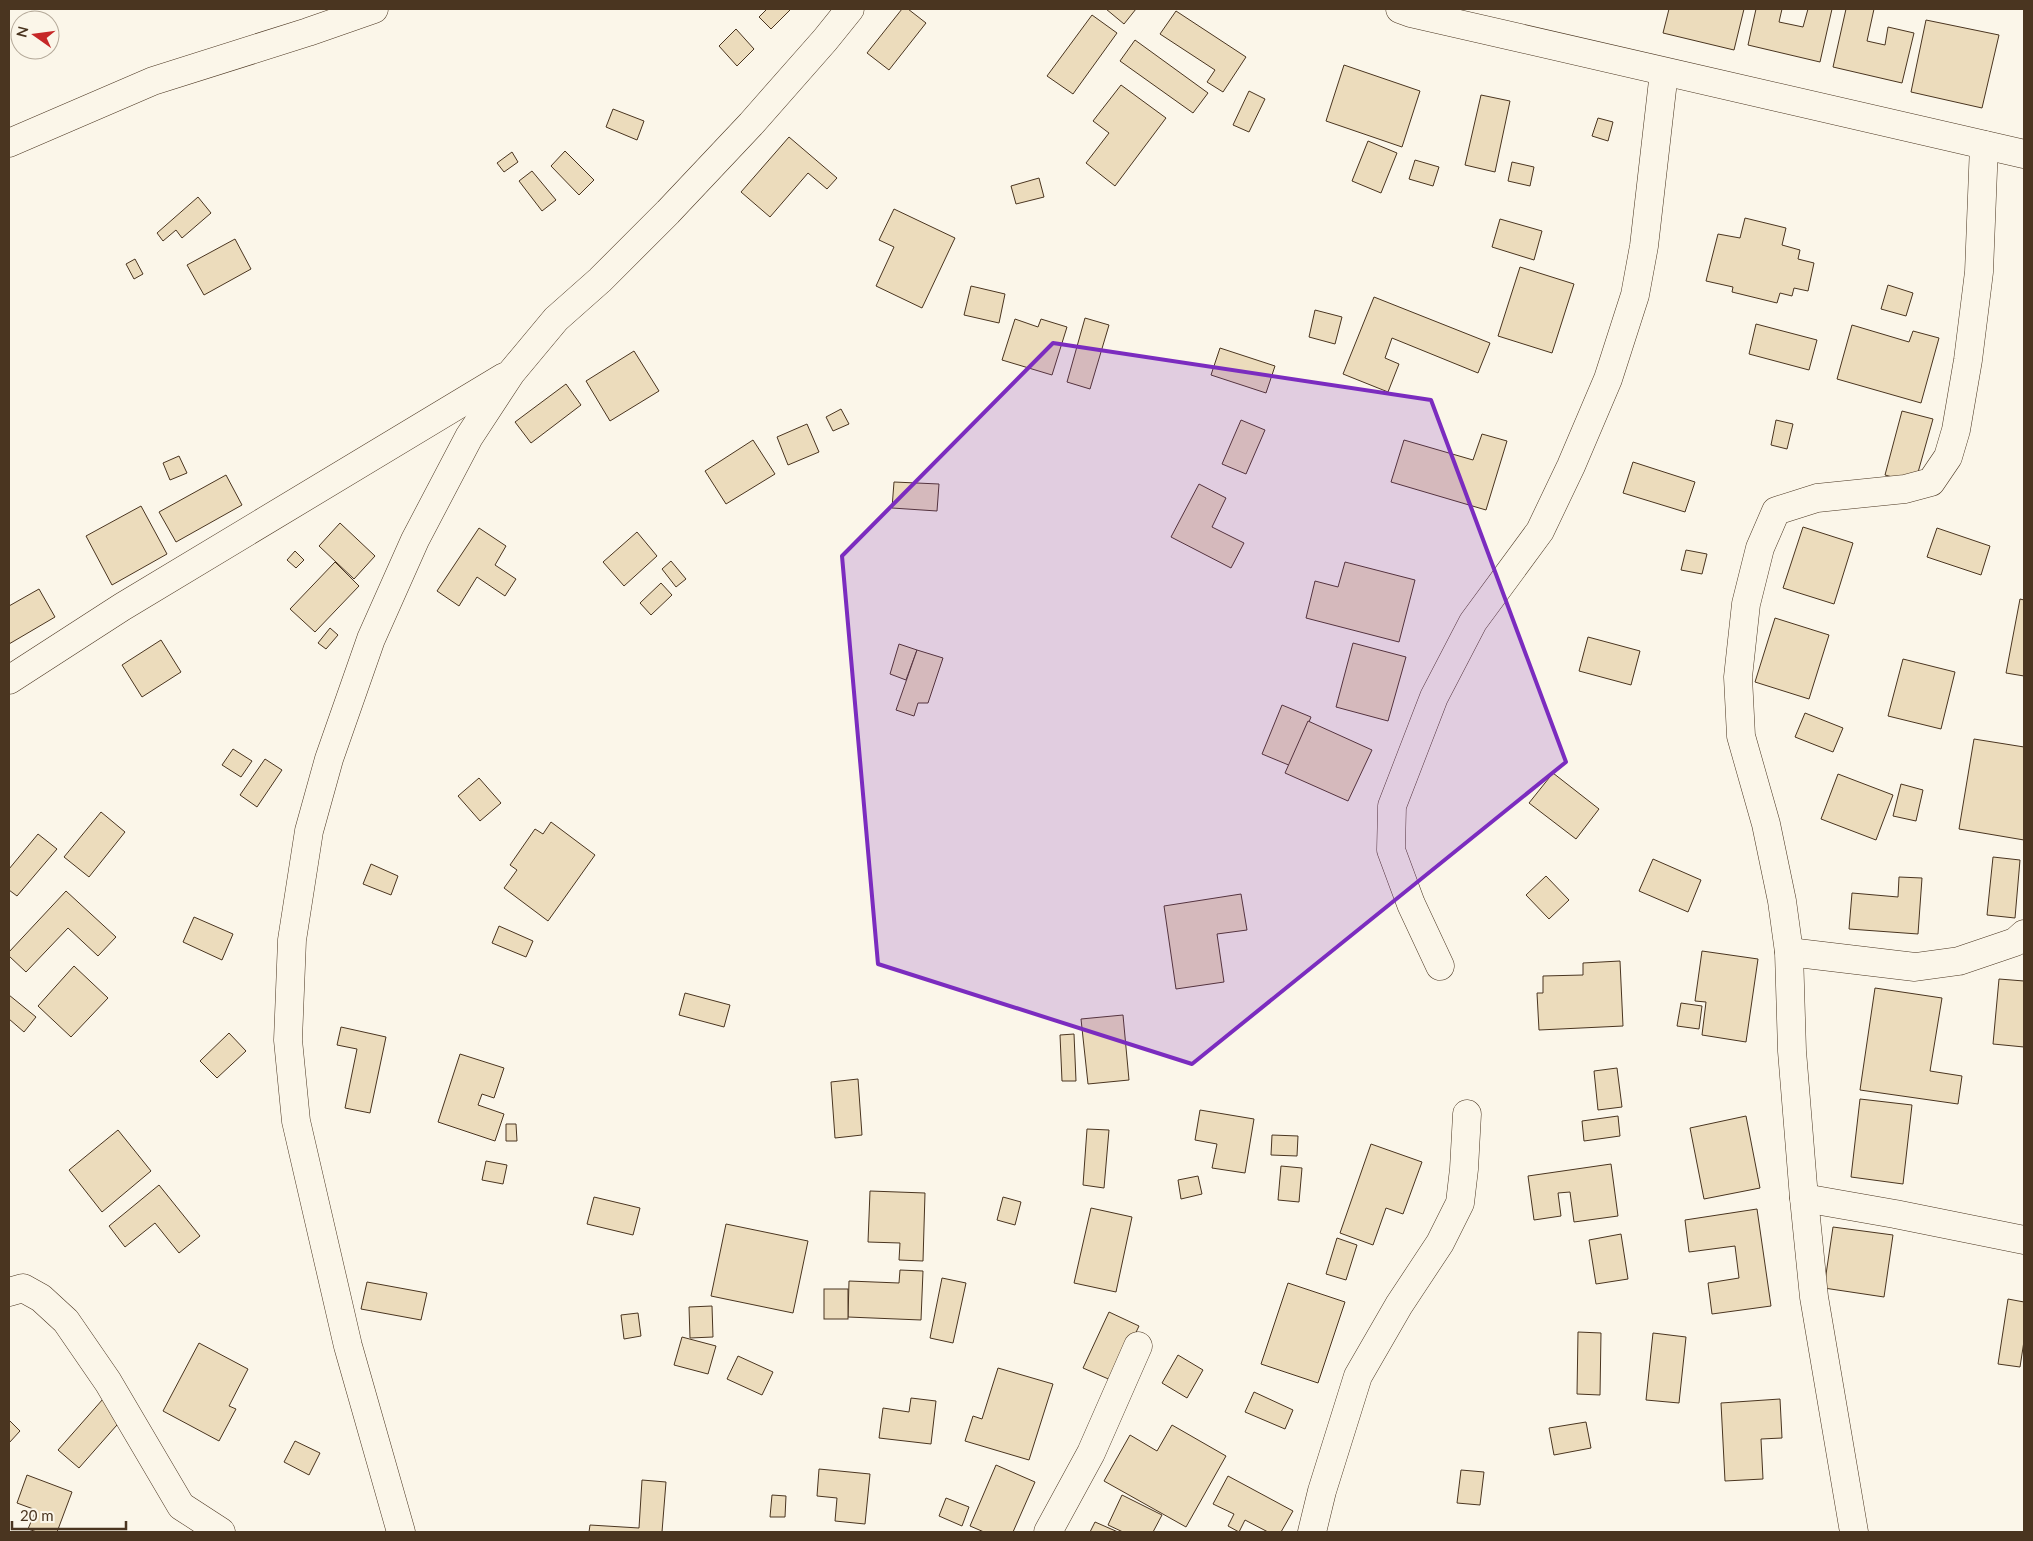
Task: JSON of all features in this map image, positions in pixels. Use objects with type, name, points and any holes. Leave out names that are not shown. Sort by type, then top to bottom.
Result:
[{"type":"street","points":[[9,143],[153,80],[308,32],[374,9]]},
{"type":"street","points":[[401,1532],[348,1346],[296,1121],[288,1040],[292,940],[309,831],[329,759],[371,639],[415,540],[469,437],[511,372],[556,319],[600,280],[668,212],[751,124],[826,40],[850,9]]},
{"type":"street","points":[[1400,9],[1411,14],[2024,154]]},
{"type":"street","points":[[1440,966],[1410,904],[1391,850],[1392,806],[1434,697],[1473,622],[1540,531],[1608,379],[1634,295],[1644,246],[1664,72]]},
{"type":"street","points":[[1854,1532],[1814,1297],[1792,1051],[1789,952],[1782,901],[1766,824],[1741,736],[1738,676],[1746,604],[1760,548],[1776,511],[1817,498],[1905,490],[1931,482],[1948,457],[1956,430],[1968,360],[1979,272],[1984,145]]},
{"type":"street","points":[[9,680],[122,607],[511,372]]},
{"type":"street","points":[[1789,952],[1915,967],[1959,961],[2015,942],[2024,934]]},
{"type":"street","points":[[1312,1532],[1322,1491],[1358,1376],[1399,1305],[1440,1243],[1460,1203],[1467,1114]]},
{"type":"street","points":[[1804,1198],[2024,1240]]},
{"type":"street","points":[[9,1292],[23,1288],[42,1298],[66,1321],[108,1382],[181,1506],[221,1532]]},
{"type":"street","points":[[1048,1532],[1091,1453],[1138,1346]]},
{"type":"highlighted area","points":[[1053,343],[1431,400],[1566,762],[1192,1064],[878,964],[842,556]]},
{"type":"building","points":[[767,9],[791,9],[771,29],[759,17]]},
{"type":"building","points":[[902,9],[908,9],[926,23],[889,70],[867,53]]},
{"type":"building","points":[[1106,9],[1136,9],[1124,24]]},
{"type":"building","points":[[1669,9],[1744,9],[1734,50],[1663,33]]},
{"type":"building","points":[[1756,9],[1782,9],[1779,22],[1803,27],[1808,9],[1832,9],[1820,62],[1748,45]]},
{"type":"building","points":[[1846,9],[1874,9],[1867,41],[1885,45],[1888,27],[1914,33],[1902,83],[1833,67]]},
{"type":"building","points":[[1176,11],[1246,57],[1223,92],[1207,82],[1215,70],[1160,34]]},
{"type":"building","points":[[1092,15],[1117,33],[1073,94],[1047,76]]},
{"type":"building","points":[[1926,20],[1999,35],[1982,108],[1911,92]]},
{"type":"building","points":[[736,29],[754,49],[737,66],[719,46]]},
{"type":"building","points":[[1135,40],[1208,93],[1193,113],[1120,61]]},
{"type":"building","points":[[1344,65],[1420,91],[1402,147],[1326,121]]},
{"type":"building","points":[[1121,85],[1166,118],[1115,186],[1086,163],[1109,133],[1093,121]]},
{"type":"building","points":[[1249,91],[1265,99],[1249,132],[1233,125]]},
{"type":"building","points":[[1481,95],[1510,101],[1495,172],[1465,165]]},
{"type":"building","points":[[613,109],[644,121],[637,140],[606,127]]},
{"type":"building","points":[[1598,118],[1613,122],[1608,141],[1592,136]]},
{"type":"building","points":[[789,137],[837,178],[827,189],[808,173],[770,217],[741,192]]},
{"type":"building","points":[[1368,141],[1397,153],[1381,193],[1352,181]]},
{"type":"building","points":[[565,151],[594,180],[579,195],[551,166]]},
{"type":"building","points":[[512,152],[518,162],[504,172],[497,163]]},
{"type":"building","points":[[1415,160],[1439,167],[1433,186],[1409,179]]},
{"type":"building","points":[[1512,162],[1534,167],[1530,186],[1508,181]]},
{"type":"building","points":[[532,171],[556,200],[542,211],[519,181]]},
{"type":"building","points":[[1039,178],[1044,197],[1016,204],[1011,186]]},
{"type":"building","points":[[198,197],[211,213],[182,238],[176,230],[163,241],[157,233]]},
{"type":"building","points":[[894,209],[955,238],[922,308],[876,286],[894,247],[879,240]]},
{"type":"building","points":[[1745,218],[1786,228],[1782,245],[1800,250],[1798,259],[1814,263],[1808,291],[1794,288],[1792,296],[1780,293],[1777,303],[1732,292],[1733,287],[1706,281],[1718,234],[1740,238]]},
{"type":"building","points":[[1500,219],[1542,231],[1534,260],[1492,247]]},
{"type":"building","points":[[235,239],[251,269],[204,295],[187,265]]},
{"type":"building","points":[[135,259],[143,274],[134,279],[126,264]]},
{"type":"building","points":[[1520,267],[1574,284],[1552,353],[1498,336]]},
{"type":"building","points":[[1888,285],[1913,293],[1906,316],[1881,309]]},
{"type":"building","points":[[971,286],[1005,294],[999,323],[964,315]]},
{"type":"building","points":[[1374,297],[1490,343],[1478,373],[1392,338],[1385,358],[1399,364],[1388,392],[1343,374]]},
{"type":"building","points":[[1315,310],[1342,317],[1335,344],[1309,337]]},
{"type":"building","points":[[1085,318],[1109,325],[1090,389],[1067,382]]},
{"type":"building","points":[[1015,319],[1038,327],[1041,319],[1067,327],[1052,375],[1002,360]]},
{"type":"building","points":[[1756,324],[1817,340],[1809,370],[1749,354]]},
{"type":"building","points":[[1852,325],[1909,342],[1913,331],[1939,338],[1921,403],[1837,379]]},
{"type":"building","points":[[1220,348],[1275,366],[1266,393],[1211,375]]},
{"type":"building","points":[[634,351],[659,391],[610,421],[586,381]]},
{"type":"building","points":[[566,384],[581,405],[531,443],[515,422]]},
{"type":"building","points":[[841,409],[849,424],[833,431],[826,417]]},
{"type":"building","points":[[1902,411],[1933,419],[1915,483],[1885,475]]},
{"type":"building","points":[[1241,420],[1265,430],[1246,474],[1222,464]]},
{"type":"building","points":[[1776,420],[1793,424],[1787,449],[1771,445]]},
{"type":"building","points":[[807,424],[819,452],[788,465],[777,437]]},
{"type":"building","points":[[1482,434],[1507,441],[1486,510],[1391,482],[1404,440],[1473,460]]},
{"type":"building","points":[[753,440],[775,474],[726,504],[705,471]]},
{"type":"building","points":[[179,456],[187,473],[170,480],[163,463]]},
{"type":"building","points":[[1633,462],[1695,482],[1685,512],[1623,493]]},
{"type":"building","points":[[226,475],[242,505],[176,542],[159,512]]},
{"type":"building","points":[[894,482],[939,484],[937,511],[892,508]]},
{"type":"building","points":[[1199,484],[1226,498],[1212,527],[1244,543],[1231,568],[1171,537]]},
{"type":"building","points":[[141,506],[167,554],[112,585],[86,536]]},
{"type":"building","points":[[340,523],[375,556],[354,579],[319,546]]},
{"type":"building","points":[[1803,527],[1853,543],[1834,604],[1783,588]]},
{"type":"building","points":[[479,528],[506,546],[495,565],[516,579],[505,596],[477,577],[459,606],[437,591]]},
{"type":"building","points":[[1937,528],[1990,546],[1981,575],[1927,557]]},
{"type":"building","points":[[637,532],[657,556],[624,586],[603,562]]},
{"type":"building","points":[[1686,550],[1707,554],[1702,574],[1681,570]]},
{"type":"building","points":[[295,551],[304,560],[296,568],[287,560]]},
{"type":"building","points":[[671,561],[686,579],[676,587],[662,569]]},
{"type":"building","points":[[335,562],[359,586],[315,632],[290,609]]},
{"type":"building","points":[[1345,562],[1415,580],[1399,642],[1306,618],[1315,581],[1338,587]]},
{"type":"building","points":[[661,583],[672,595],[651,615],[640,603]]},
{"type":"building","points":[[39,589],[55,617],[9,644],[9,606]]},
{"type":"building","points":[[2020,599],[2024,600],[2024,676],[2006,673]]},
{"type":"building","points":[[1775,618],[1829,635],[1809,699],[1755,682]]},
{"type":"building","points":[[330,628],[338,635],[326,649],[318,643]]},
{"type":"building","points":[[1588,637],[1640,651],[1631,685],[1579,671]]},
{"type":"building","points":[[161,640],[181,672],[142,697],[122,665]]},
{"type":"building","points":[[1353,643],[1406,657],[1388,721],[1336,707]]},
{"type":"building","points":[[899,644],[917,650],[906,680],[890,674]]},
{"type":"building","points":[[917,650],[943,658],[928,703],[918,703],[914,716],[896,710]]},
{"type":"building","points":[[1903,659],[1955,672],[1941,729],[1888,716]]},
{"type":"building","points":[[1282,705],[1311,717],[1291,766],[1262,754]]},
{"type":"building","points":[[1805,713],[1843,728],[1833,752],[1795,737]]},
{"type":"building","points":[[1308,721],[1372,750],[1348,801],[1285,773]]},
{"type":"building","points":[[1974,739],[2024,747],[2024,840],[1959,829]]},
{"type":"building","points":[[233,749],[252,761],[241,777],[222,765]]},
{"type":"building","points":[[265,759],[282,770],[257,807],[240,795]]},
{"type":"building","points":[[1553,773],[1599,809],[1576,839],[1529,803]]},
{"type":"building","points":[[1838,774],[1893,795],[1876,840],[1821,819]]},
{"type":"building","points":[[479,778],[501,803],[480,821],[458,796]]},
{"type":"building","points":[[1901,784],[1923,790],[1916,821],[1893,816]]},
{"type":"building","points":[[101,812],[125,832],[89,877],[64,857]]},
{"type":"building","points":[[551,822],[595,855],[548,921],[504,888],[517,870],[510,865],[535,829],[543,834]]},
{"type":"building","points":[[38,834],[57,849],[17,896],[9,890],[9,869]]},
{"type":"building","points":[[1993,857],[2020,860],[2015,918],[1987,915]]},
{"type":"building","points":[[1653,859],[1701,880],[1688,912],[1639,891]]},
{"type":"building","points":[[371,864],[398,876],[391,895],[363,884]]},
{"type":"building","points":[[1546,876],[1569,900],[1549,919],[1526,895]]},
{"type":"building","points":[[1899,877],[1922,878],[1918,934],[1849,929],[1852,893],[1898,897]]},
{"type":"building","points":[[66,891],[116,937],[98,956],[68,928],[26,972],[9,956],[9,952]]},
{"type":"building","points":[[1241,894],[1247,930],[1217,934],[1224,982],[1176,989],[1164,906]]},
{"type":"building","points":[[194,917],[233,934],[222,960],[183,942]]},
{"type":"building","points":[[499,926],[533,941],[526,957],[492,943]]},
{"type":"building","points":[[1702,951],[1758,959],[1746,1042],[1702,1035],[1706,1002],[1695,1001]]},
{"type":"building","points":[[1620,961],[1623,1026],[1539,1030],[1537,993],[1543,993],[1543,976],[1583,975],[1583,963]]},
{"type":"building","points":[[74,966],[108,998],[71,1037],[38,1006]]},
{"type":"building","points":[[1999,979],[2024,981],[2024,1047],[1993,1044]]},
{"type":"building","points":[[1875,988],[1942,998],[1930,1071],[1962,1076],[1958,1104],[1860,1090]]},
{"type":"building","points":[[685,993],[730,1005],[724,1027],[679,1015]]},
{"type":"building","points":[[9,995],[36,1017],[24,1032],[9,1019]]},
{"type":"building","points":[[1681,1003],[1702,1006],[1699,1029],[1677,1026]]},
{"type":"building","points":[[1123,1015],[1129,1080],[1088,1084],[1081,1019]]},
{"type":"building","points":[[341,1027],[386,1037],[370,1113],[345,1108],[357,1049],[337,1045]]},
{"type":"building","points":[[229,1033],[246,1051],[217,1078],[200,1061]]},
{"type":"building","points":[[1074,1034],[1076,1081],[1062,1081],[1060,1035]]},
{"type":"building","points":[[460,1054],[504,1068],[494,1098],[482,1094],[478,1105],[504,1114],[495,1141],[438,1122]]},
{"type":"building","points":[[1617,1068],[1622,1107],[1598,1110],[1594,1071]]},
{"type":"building","points":[[858,1079],[862,1135],[835,1138],[831,1082]]},
{"type":"building","points":[[1860,1099],[1912,1105],[1903,1184],[1851,1177]]},
{"type":"building","points":[[1200,1110],[1254,1119],[1245,1173],[1212,1168],[1217,1144],[1195,1140]]},
{"type":"building","points":[[1618,1116],[1620,1136],[1584,1141],[1582,1121]]},
{"type":"building","points":[[1746,1116],[1760,1188],[1704,1199],[1690,1128]]},
{"type":"building","points":[[506,1124],[516,1124],[517,1141],[506,1141]]},
{"type":"building","points":[[1087,1129],[1109,1130],[1104,1188],[1083,1185]]},
{"type":"building","points":[[118,1130],[151,1171],[102,1212],[69,1170]]},
{"type":"building","points":[[1272,1135],[1298,1136],[1297,1156],[1271,1155]]},
{"type":"building","points":[[1371,1144],[1422,1162],[1403,1214],[1386,1208],[1373,1245],[1340,1233]]},
{"type":"building","points":[[486,1161],[507,1165],[503,1184],[482,1180]]},
{"type":"building","points":[[1611,1164],[1618,1216],[1574,1222],[1570,1192],[1558,1193],[1561,1216],[1534,1220],[1528,1176]]},
{"type":"building","points":[[1281,1166],[1302,1168],[1299,1202],[1278,1200]]},
{"type":"building","points":[[1198,1176],[1202,1194],[1181,1199],[1178,1180]]},
{"type":"building","points":[[159,1185],[200,1236],[179,1253],[155,1223],[125,1247],[109,1226]]},
{"type":"building","points":[[870,1191],[925,1193],[923,1261],[899,1260],[900,1243],[868,1242]]},
{"type":"building","points":[[594,1197],[640,1208],[633,1235],[587,1224]]},
{"type":"building","points":[[1003,1197],[1021,1202],[1015,1225],[997,1220]]},
{"type":"building","points":[[1091,1208],[1132,1217],[1116,1292],[1074,1283]]},
{"type":"building","points":[[1757,1209],[1771,1306],[1712,1314],[1708,1283],[1739,1278],[1735,1246],[1689,1252],[1685,1220]]},
{"type":"building","points":[[726,1224],[808,1241],[793,1313],[711,1296]]},
{"type":"building","points":[[1833,1227],[1893,1235],[1884,1297],[1824,1288]]},
{"type":"building","points":[[1621,1234],[1628,1279],[1596,1284],[1589,1240]]},
{"type":"building","points":[[1337,1238],[1357,1245],[1346,1280],[1326,1274]]},
{"type":"building","points":[[900,1270],[923,1271],[921,1320],[848,1317],[849,1281],[899,1283]]},
{"type":"building","points":[[942,1278],[966,1283],[953,1343],[930,1338]]},
{"type":"building","points":[[367,1282],[427,1293],[421,1320],[361,1309]]},
{"type":"building","points":[[1288,1283],[1345,1302],[1318,1383],[1261,1364]]},
{"type":"building","points":[[824,1289],[848,1289],[848,1319],[824,1319]]},
{"type":"building","points":[[2008,1299],[2024,1302],[2024,1341],[2020,1367],[1998,1364]]},
{"type":"building","points":[[712,1306],[713,1337],[690,1338],[689,1307]]},
{"type":"building","points":[[1109,1312],[1139,1326],[1113,1381],[1083,1368]]},
{"type":"building","points":[[638,1313],[641,1336],[624,1339],[621,1315]]},
{"type":"building","points":[[1578,1332],[1601,1333],[1600,1395],[1577,1394]]},
{"type":"building","points":[[1653,1333],[1686,1337],[1679,1403],[1646,1400]]},
{"type":"building","points":[[682,1337],[716,1346],[708,1374],[674,1365]]},
{"type":"building","points":[[199,1343],[248,1369],[229,1406],[236,1409],[219,1441],[163,1411]]},
{"type":"building","points":[[1178,1355],[1203,1370],[1187,1398],[1162,1383]]},
{"type":"building","points":[[738,1356],[773,1372],[762,1395],[727,1379]]},
{"type":"building","points":[[998,1368],[1053,1384],[1029,1460],[965,1441],[973,1416],[982,1419]]},
{"type":"building","points":[[1254,1392],[1293,1410],[1285,1429],[1245,1412]]},
{"type":"building","points":[[911,1398],[936,1401],[931,1444],[879,1438],[883,1408],[909,1412]]},
{"type":"building","points":[[103,1399],[124,1417],[79,1468],[58,1450]]},
{"type":"building","points":[[1780,1399],[1782,1438],[1761,1439],[1763,1479],[1725,1481],[1721,1403]]},
{"type":"building","points":[[9,1420],[20,1431],[9,1443]]},
{"type":"building","points":[[1586,1422],[1591,1448],[1554,1455],[1549,1428]]},
{"type":"building","points":[[1172,1425],[1226,1456],[1186,1527],[1104,1481],[1130,1435],[1157,1451]]},
{"type":"building","points":[[295,1441],[320,1453],[309,1475],[284,1462]]},
{"type":"building","points":[[996,1465],[1035,1482],[1013,1532],[984,1532],[970,1526]]},
{"type":"building","points":[[819,1469],[870,1474],[865,1524],[835,1521],[837,1498],[817,1496]]},
{"type":"building","points":[[1461,1470],[1484,1472],[1480,1505],[1457,1503]]},
{"type":"building","points":[[27,1475],[72,1492],[57,1532],[37,1532],[28,1529],[36,1510],[17,1503]]},
{"type":"building","points":[[1228,1476],[1293,1511],[1281,1532],[1268,1532],[1245,1520],[1239,1532],[1228,1526],[1234,1514],[1213,1504]]},
{"type":"building","points":[[642,1480],[666,1482],[662,1532],[589,1532],[590,1525],[639,1528]]},
{"type":"building","points":[[772,1495],[786,1496],[785,1517],[770,1517]]},
{"type":"building","points":[[1122,1495],[1162,1515],[1153,1532],[1123,1532],[1108,1525]]},
{"type":"building","points":[[946,1498],[969,1507],[962,1526],[939,1516]]},
{"type":"building","points":[[1095,1522],[1118,1532],[1090,1532]]}]
